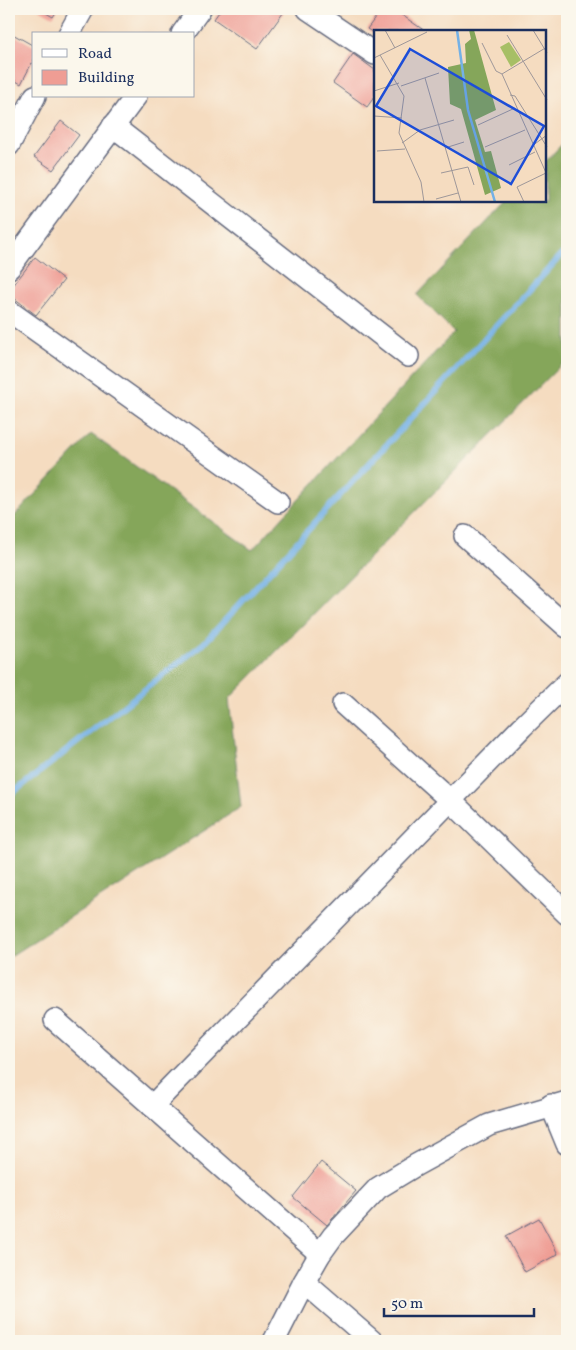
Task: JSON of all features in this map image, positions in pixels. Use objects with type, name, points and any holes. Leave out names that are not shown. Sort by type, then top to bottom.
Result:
[{"type":"street","points":[[70,32],[83,9]]},
{"type":"street","points":[[183,32],[200,9]]},
{"type":"street","points":[[308,9],[374,53]]},
{"type":"street","points":[[9,144],[34,98]]},
{"type":"street","points":[[9,268],[134,98]]},
{"type":"street","points":[[113,126],[408,356]]},
{"type":"street","points":[[9,311],[278,502]]},
{"type":"street","points":[[465,536],[567,628]]},
{"type":"street","points":[[152,1106],[450,800],[567,683]]},
{"type":"street","points":[[343,704],[450,800],[567,914]]},
{"type":"street","points":[[55,1020],[320,1254]]},
{"type":"street","points":[[274,1341],[320,1254],[333,1236],[378,1188],[489,1125],[559,1104],[567,1144]]},
{"type":"street","points":[[304,1282],[372,1341]]},
{"type":"green space","points":[[567,139],[567,359],[229,699],[241,807],[9,957],[9,522],[91,434],[252,550],[454,332],[417,295],[506,202],[546,202],[546,161]]},
{"type":"building","points":[[39,9],[58,9],[53,17]]},
{"type":"building","points":[[221,9],[286,9],[257,49],[214,19]]},
{"type":"building","points":[[382,9],[393,9],[424,30],[374,30],[374,33],[367,29]]},
{"type":"building","points":[[9,32],[32,45],[32,63],[21,84],[9,77]]},
{"type":"building","points":[[353,54],[374,69],[374,97],[367,107],[333,83]]},
{"type":"building","points":[[61,121],[79,135],[53,170],[34,157]]},
{"type":"building","points":[[35,257],[64,280],[36,315],[9,294],[9,291]]},
{"type":"building","points":[[321,1162],[356,1191],[327,1225],[293,1197]]},
{"type":"building","points":[[539,1218],[558,1254],[525,1272],[506,1236]]},
{"type":"waterway","points":[[9,796],[204,643],[567,249]]}]
